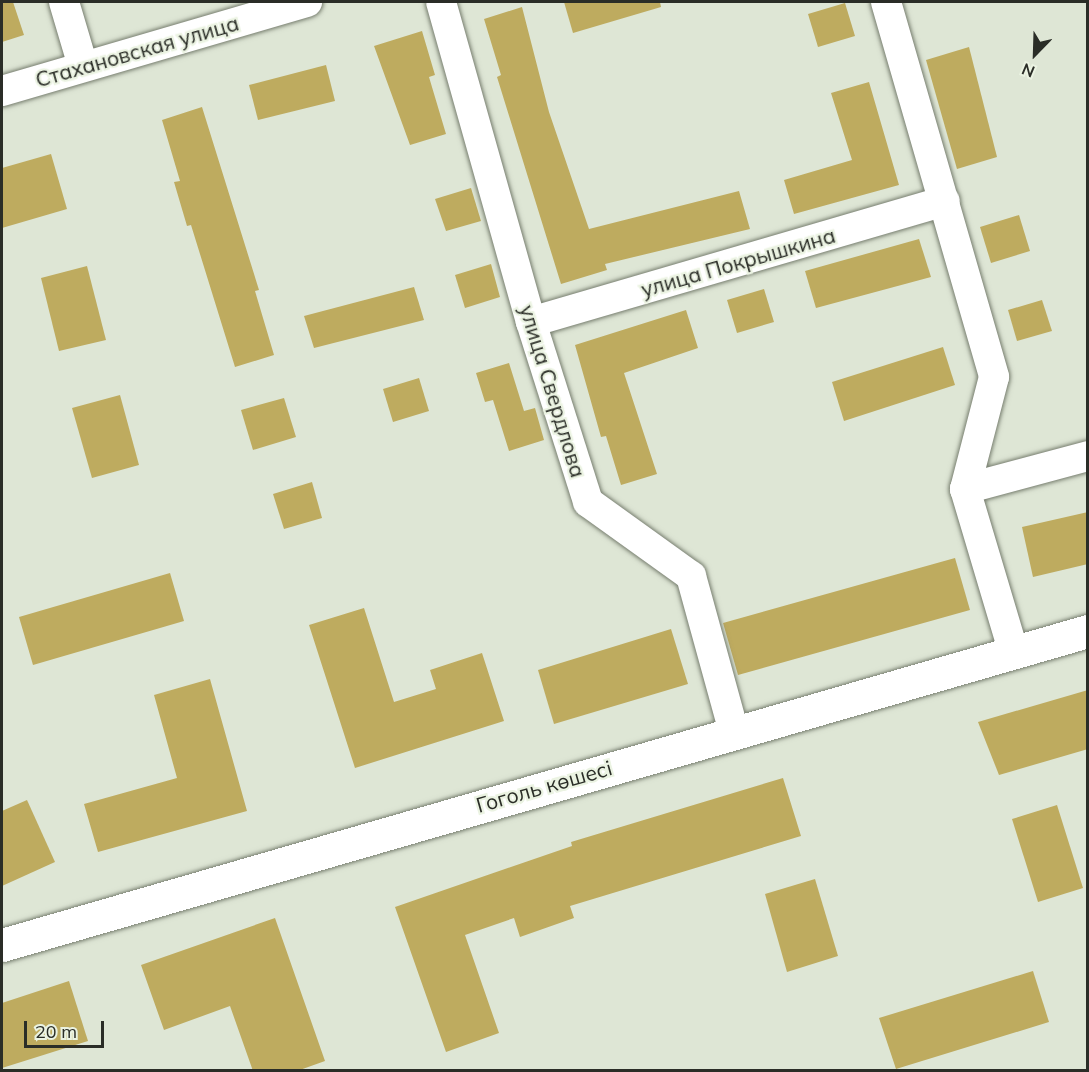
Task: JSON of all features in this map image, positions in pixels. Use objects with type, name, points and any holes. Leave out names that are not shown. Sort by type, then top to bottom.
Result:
[{"type":"main road","name":"Гоголь көшесі","points":[[2,945],[1088,631]]},
{"type":"street","points":[[64,2],[83,66]]},
{"type":"street","name":"Стахановская улица","points":[[2,91],[308,2]]},
{"type":"street","name":"улица Свердлова","points":[[441,2],[531,322],[588,502],[691,576],[734,732]]},
{"type":"street","points":[[886,2],[994,377],[965,489],[1014,653]]},
{"type":"street","name":"улица Покрышкина","points":[[531,322],[945,201]]},
{"type":"street","points":[[965,489],[1088,456]]},
{"type":"building","points":[[2,2],[13,2],[24,35],[2,42]]},
{"type":"building","points":[[564,2],[660,2],[661,7],[573,33]]},
{"type":"building","points":[[845,3],[855,36],[818,47],[808,14]]},
{"type":"building","points":[[522,7],[549,112],[589,229],[739,191],[750,229],[605,264],[607,270],[561,284],[497,77],[501,75],[484,19]]},
{"type":"building","points":[[422,31],[435,75],[429,77],[446,134],[410,145],[374,46]]},
{"type":"building","points":[[969,47],[997,157],[957,169],[926,60]]},
{"type":"building","points":[[326,65],[335,101],[258,120],[249,85]]},
{"type":"building","points":[[869,82],[899,185],[794,214],[784,180],[852,160],[831,93]]},
{"type":"building","points":[[202,107],[259,290],[255,291],[274,355],[235,367],[191,225],[187,226],[174,182],[180,181],[162,120]]},
{"type":"building","points":[[51,154],[67,209],[2,228],[2,168]]},
{"type":"building","points":[[471,188],[481,221],[446,231],[435,199]]},
{"type":"building","points":[[1019,215],[1030,251],[991,263],[980,227]]},
{"type":"building","points":[[919,239],[931,277],[816,308],[805,271]]},
{"type":"building","points":[[491,264],[500,297],[465,308],[455,275]]},
{"type":"building","points":[[87,266],[106,340],[59,351],[41,278]]},
{"type":"building","points":[[414,287],[424,320],[314,348],[304,316]]},
{"type":"building","points":[[764,289],[774,322],[737,333],[727,300]]},
{"type":"building","points":[[1042,300],[1052,331],[1017,341],[1008,310]]},
{"type":"building","points":[[686,310],[698,348],[624,373],[657,474],[621,485],[606,436],[601,437],[575,345]]},
{"type":"building","points":[[943,347],[955,385],[844,421],[832,382]]},
{"type":"building","points":[[509,363],[524,411],[535,408],[544,440],[509,451],[493,400],[485,402],[476,373]]},
{"type":"building","points":[[419,378],[429,411],[393,422],[383,389]]},
{"type":"building","points":[[120,395],[139,465],[92,478],[72,408]]},
{"type":"building","points":[[284,398],[296,437],[253,450],[241,410]]},
{"type":"building","points":[[312,482],[322,518],[284,529],[273,494]]},
{"type":"building","points":[[1088,512],[1088,564],[1033,577],[1022,527]]},
{"type":"building","points":[[955,558],[970,610],[738,675],[723,623]]},
{"type":"building","points":[[170,573],[184,621],[33,665],[19,617]]},
{"type":"building","points":[[364,608],[394,702],[436,689],[430,670],[482,653],[504,721],[355,768],[309,625]]},
{"type":"building","points":[[671,629],[688,684],[554,724],[538,670]]},
{"type":"building","points":[[210,679],[247,811],[98,852],[84,804],[177,778],[154,695]]},
{"type":"building","points":[[1088,690],[1088,749],[999,775],[978,722]]},
{"type":"building","points":[[783,778],[801,836],[570,906],[574,918],[520,937],[514,918],[465,935],[499,1033],[446,1052],[395,907],[572,846],[571,842]]},
{"type":"building","points":[[27,800],[55,862],[2,886],[2,811]]},
{"type":"building","points":[[1057,805],[1083,888],[1038,902],[1012,819]]},
{"type":"building","points":[[815,879],[838,956],[787,972],[765,894]]},
{"type":"building","points":[[275,918],[325,1061],[297,1071],[253,1071],[230,1006],[164,1030],[141,965]]},
{"type":"building","points":[[1033,971],[1049,1022],[896,1069],[879,1018]]},
{"type":"building","points":[[69,981],[88,1041],[2,1068],[2,1003]]}]
